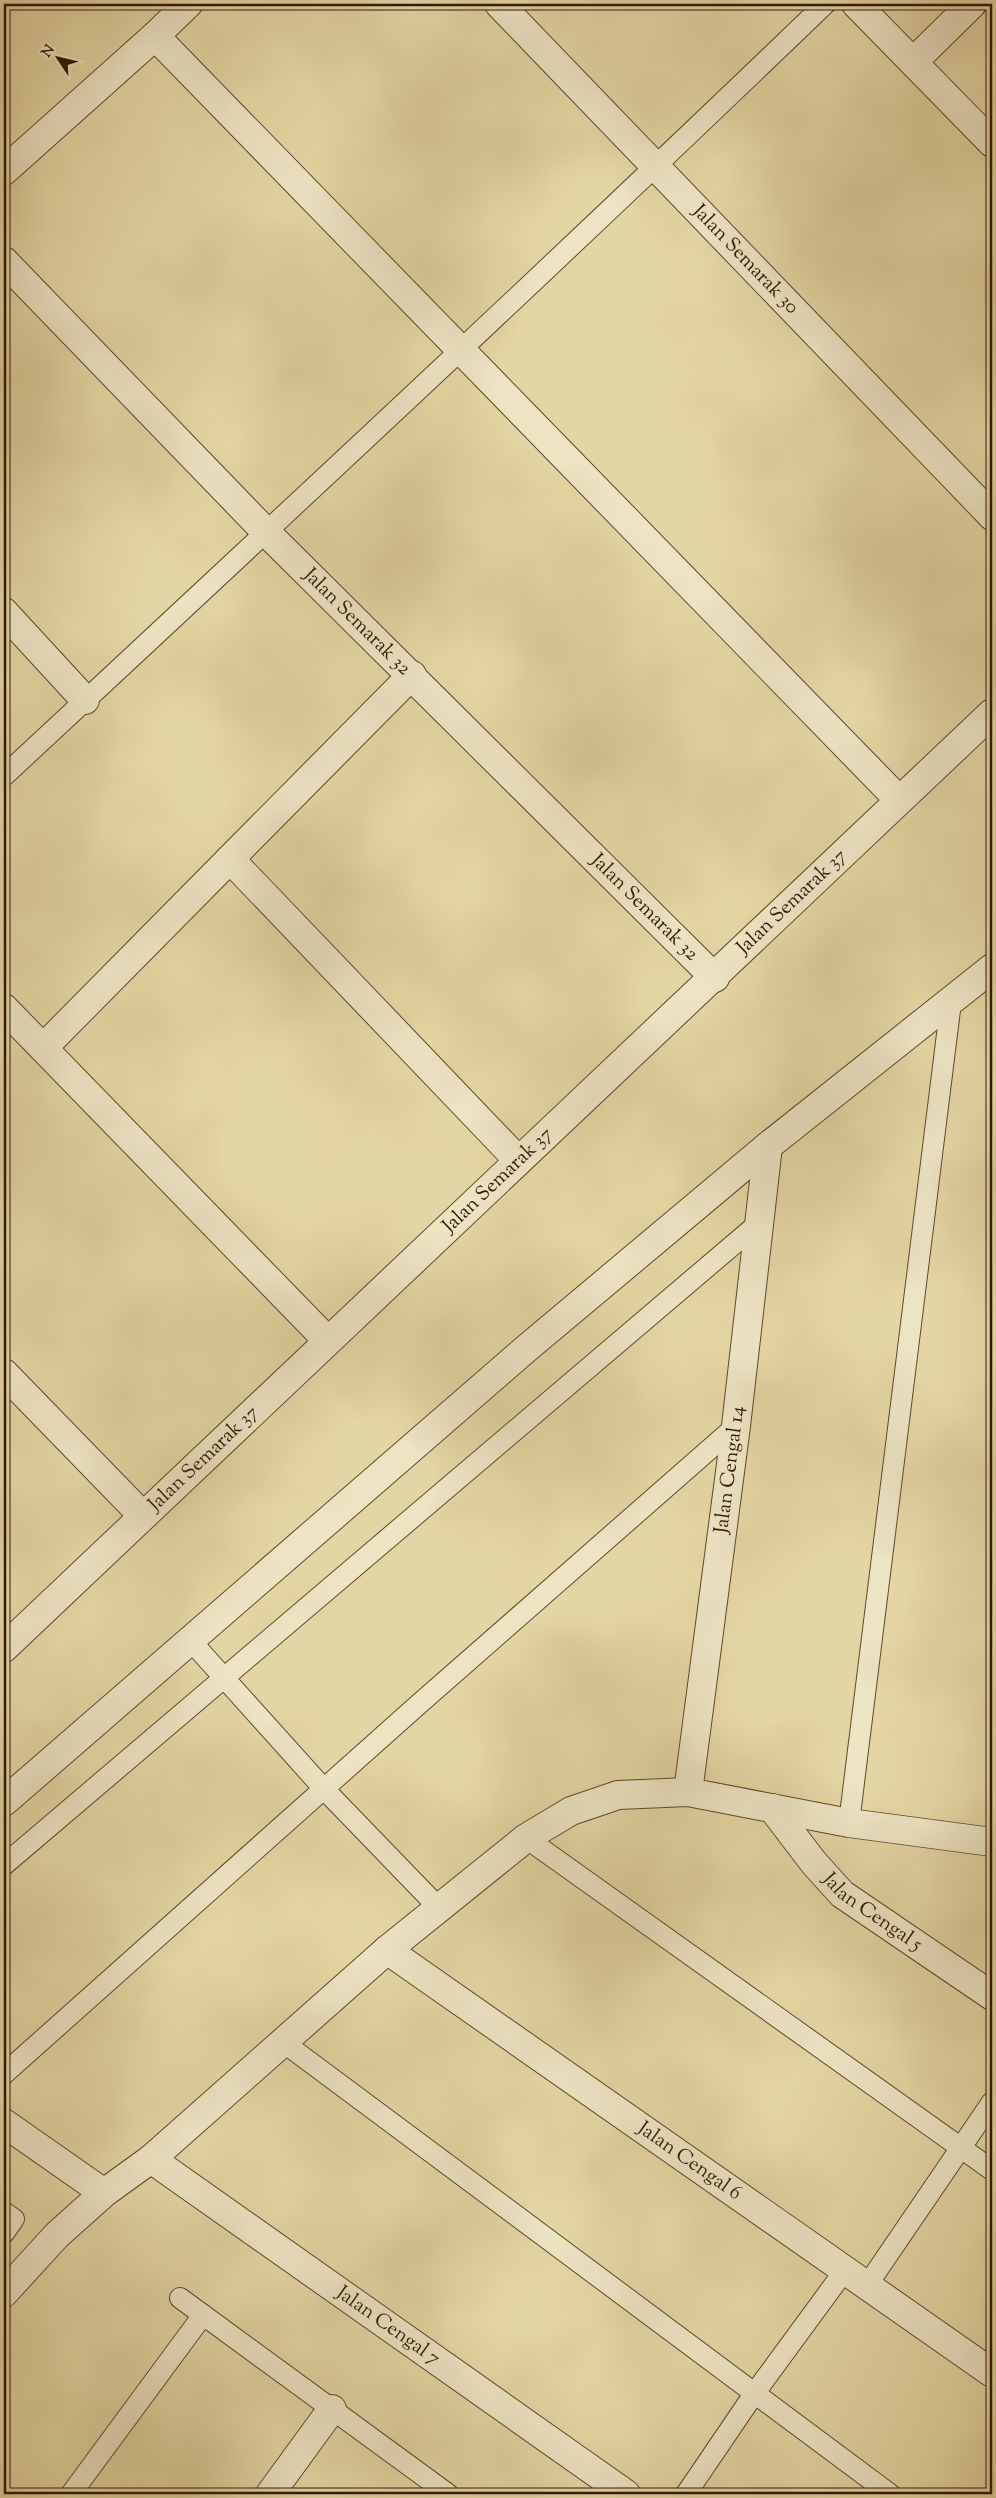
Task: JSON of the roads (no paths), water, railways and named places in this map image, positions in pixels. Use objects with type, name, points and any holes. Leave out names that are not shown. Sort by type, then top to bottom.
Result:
[{"type":"street","points":[[4,171],[155,36],[188,4]]},
{"type":"street","name":"Jalan Semarak 30","points":[[499,4],[992,516]]},
{"type":"street","points":[[856,4],[992,143]]},
{"type":"street","points":[[913,62],[972,4]]},
{"type":"street","points":[[155,36],[899,800]]},
{"type":"street","name":"Jalan Semarak 32","points":[[4,261],[266,532],[715,978]]},
{"type":"street","points":[[4,612],[85,700]]},
{"type":"street","points":[[43,1048],[412,675]]},
{"type":"street","name":"Jalan Semarak 37","points":[[4,1648],[518,1160],[715,978],[992,713]]},
{"type":"street","points":[[230,859],[518,1160]]},
{"type":"street","points":[[4,1802],[527,1348],[768,1146],[992,968]]},
{"type":"street","points":[[4,1008],[327,1340]]},
{"type":"street","name":"Jalan Cengal 14","points":[[688,1792],[736,1426],[768,1146]]},
{"type":"street","points":[[4,1373],[143,1516]]},
{"type":"street","points":[[4,2293],[57,2235],[104,2193],[151,2159],[387,1950],[526,1838],[572,1812],[618,1795],[688,1792],[849,1823],[992,1842]]},
{"type":"street","name":"Jalan Cengal 5","points":[[772,1808],[814,1863],[842,1894],[992,1996]]},
{"type":"street","name":"Jalan Cengal 6","points":[[387,1950],[845,2270],[868,2284],[992,2373]]},
{"type":"street","points":[[4,2123],[104,2193]]},
{"type":"street","name":"Jalan Cengal 7","points":[[151,2159],[626,2494]]},
{"type":"street","points":[[270,2494],[332,2409]]},
{"type":"lane","points":[[4,776],[656,167],[825,4]]},
{"type":"lane","points":[[849,1823],[951,1002]]},
{"type":"lane","points":[[4,1865],[760,1222]]},
{"type":"lane","points":[[4,2074],[324,1788],[736,1426]]},
{"type":"lane","points":[[190,1640],[324,1788],[439,1908]]},
{"type":"lane","points":[[526,1838],[992,2170]]},
{"type":"lane","points":[[283,2042],[890,2494]]},
{"type":"lane","points":[[868,2284],[992,2102]]},
{"type":"lane","points":[[4,2212],[14,2220],[4,2233]]},
{"type":"lane","points":[[686,2494],[754,2394],[845,2270]]},
{"type":"lane","points":[[180,2298],[448,2494]]},
{"type":"lane","points":[[71,2494],[203,2315]]}]
